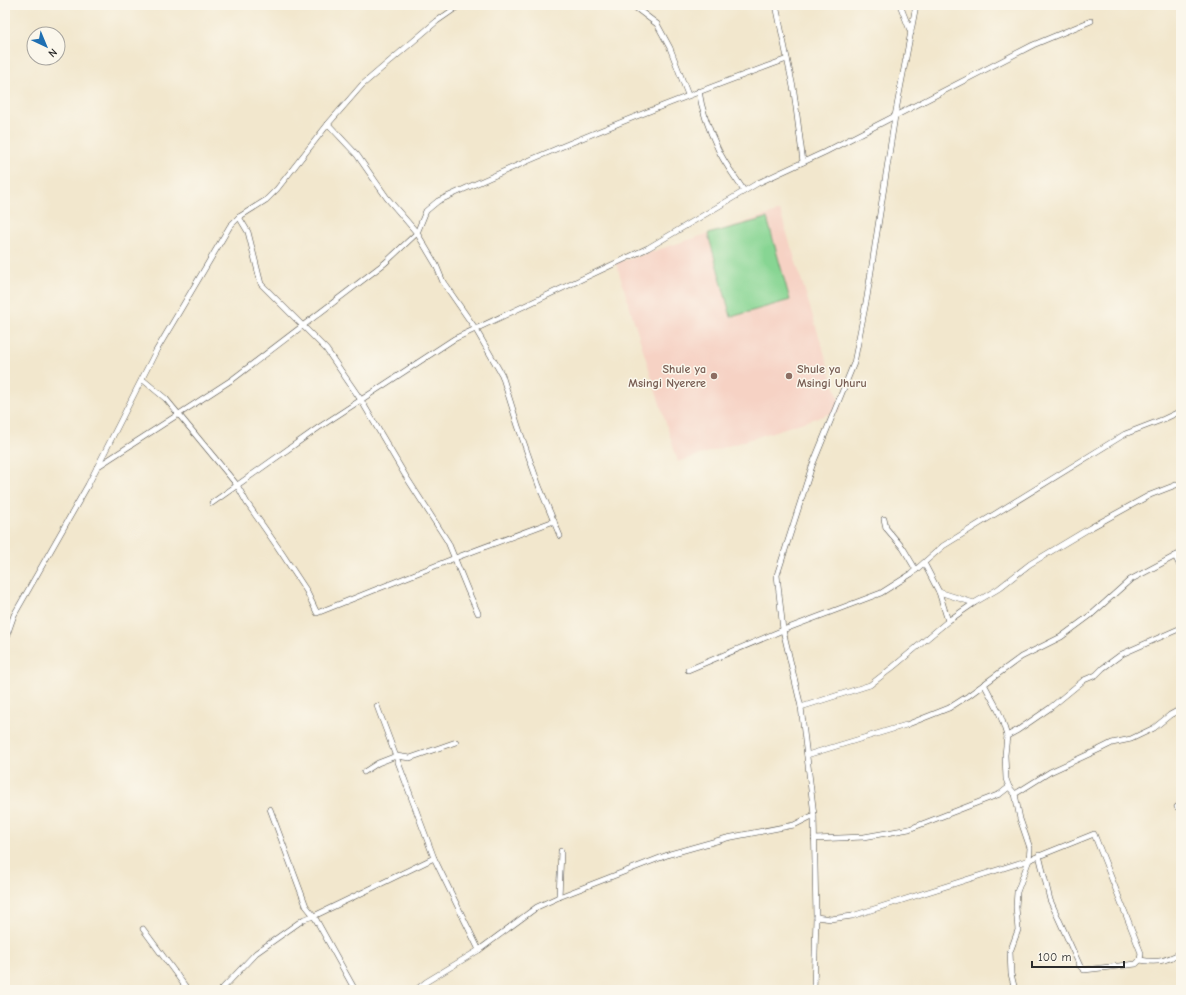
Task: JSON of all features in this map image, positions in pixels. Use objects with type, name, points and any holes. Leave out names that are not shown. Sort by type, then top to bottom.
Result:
[{"type":"street","points":[[5,646],[14,614],[88,485],[156,351],[230,226],[239,217],[266,200],[277,189],[328,124],[362,85],[437,21],[460,5]]},
{"type":"street","points":[[636,5],[636,8],[657,24],[670,48],[688,95]]},
{"type":"street","points":[[776,5],[794,92],[803,162]]},
{"type":"street","points":[[900,5],[911,34]]},
{"type":"street","points":[[814,990],[816,917],[814,815],[801,707],[783,630],[777,575],[812,466],[854,363],[867,296],[894,116],[916,5]]},
{"type":"street","points":[[212,503],[318,428],[454,339],[648,248],[744,191],[1033,45],[1091,21]]},
{"type":"street","points":[[97,467],[234,379],[331,305],[385,263],[417,233],[426,211],[438,202],[551,151],[688,95],[787,59]]},
{"type":"street","points":[[699,91],[709,129],[718,150],[744,191]]},
{"type":"street","points":[[328,124],[357,155],[387,198],[417,233],[436,265],[443,282],[475,328],[502,375],[539,486],[560,536]]},
{"type":"street","points":[[239,217],[248,232],[261,284],[326,349],[361,400],[405,475],[448,542],[478,613]]},
{"type":"street","points":[[142,379],[166,399],[178,415],[214,455],[237,485],[247,503],[306,590],[317,613],[455,558],[554,521]]},
{"type":"street","points":[[688,670],[783,630],[881,593],[911,574],[943,546],[1125,434],[1181,411]]},
{"type":"street","points":[[801,707],[870,685],[948,621],[998,589],[1030,564],[1090,528],[1150,495],[1181,483]]},
{"type":"street","points":[[884,519],[886,528],[902,548],[916,570]]},
{"type":"street","points":[[807,755],[906,725],[949,708],[1021,657],[1061,637],[1092,614],[1130,580],[1181,553]]},
{"type":"street","points":[[1175,556],[1181,568]]},
{"type":"street","points":[[924,563],[939,592],[948,621]]},
{"type":"street","points":[[939,592],[974,603]]},
{"type":"street","points":[[1007,736],[1050,708],[1084,680],[1096,675],[1122,654],[1181,628]]},
{"type":"street","points":[[984,684],[998,710],[1007,736],[1005,755],[1006,779],[1014,794],[1020,819],[1030,848],[1029,860],[1017,892],[1016,907],[1018,930],[1010,952],[1011,974],[1015,990]]},
{"type":"street","points":[[377,706],[434,858],[479,950]]},
{"type":"street","points":[[1014,794],[1050,772],[1112,743],[1131,739],[1154,728],[1170,715],[1181,709]]},
{"type":"street","points":[[364,772],[378,763],[396,756],[410,758],[456,742]]},
{"type":"street","points":[[814,839],[864,837],[909,829],[1000,794],[1009,787]]},
{"type":"street","points":[[270,809],[306,906],[314,916],[355,990]]},
{"type":"street","points":[[416,990],[426,982],[479,950],[537,907],[559,897],[670,854],[727,838],[794,825],[814,815]]},
{"type":"street","points":[[816,917],[831,919],[852,916],[1029,860],[1039,855],[1094,834],[1141,953],[1140,960],[1136,964],[1084,970],[1080,966],[1050,900],[1039,855]]},
{"type":"street","points":[[559,897],[561,851]]},
{"type":"street","points":[[221,990],[256,953],[304,919],[314,916],[434,858]]},
{"type":"street","points":[[143,929],[188,990]]},
{"type":"street","points":[[1140,960],[1152,962],[1165,961],[1181,953]]},
{"type":"shaded area","points":[[780,211],[842,410],[678,462],[616,263]]},
{"type":"green space","points":[[767,218],[790,300],[731,317],[708,234]]},
{"type":"place","name":"Shule ya Msingi Nyerere","points":[[714,376]]},
{"type":"place","name":"Shule ya Msingi Uhuru","points":[[789,376]]}]
